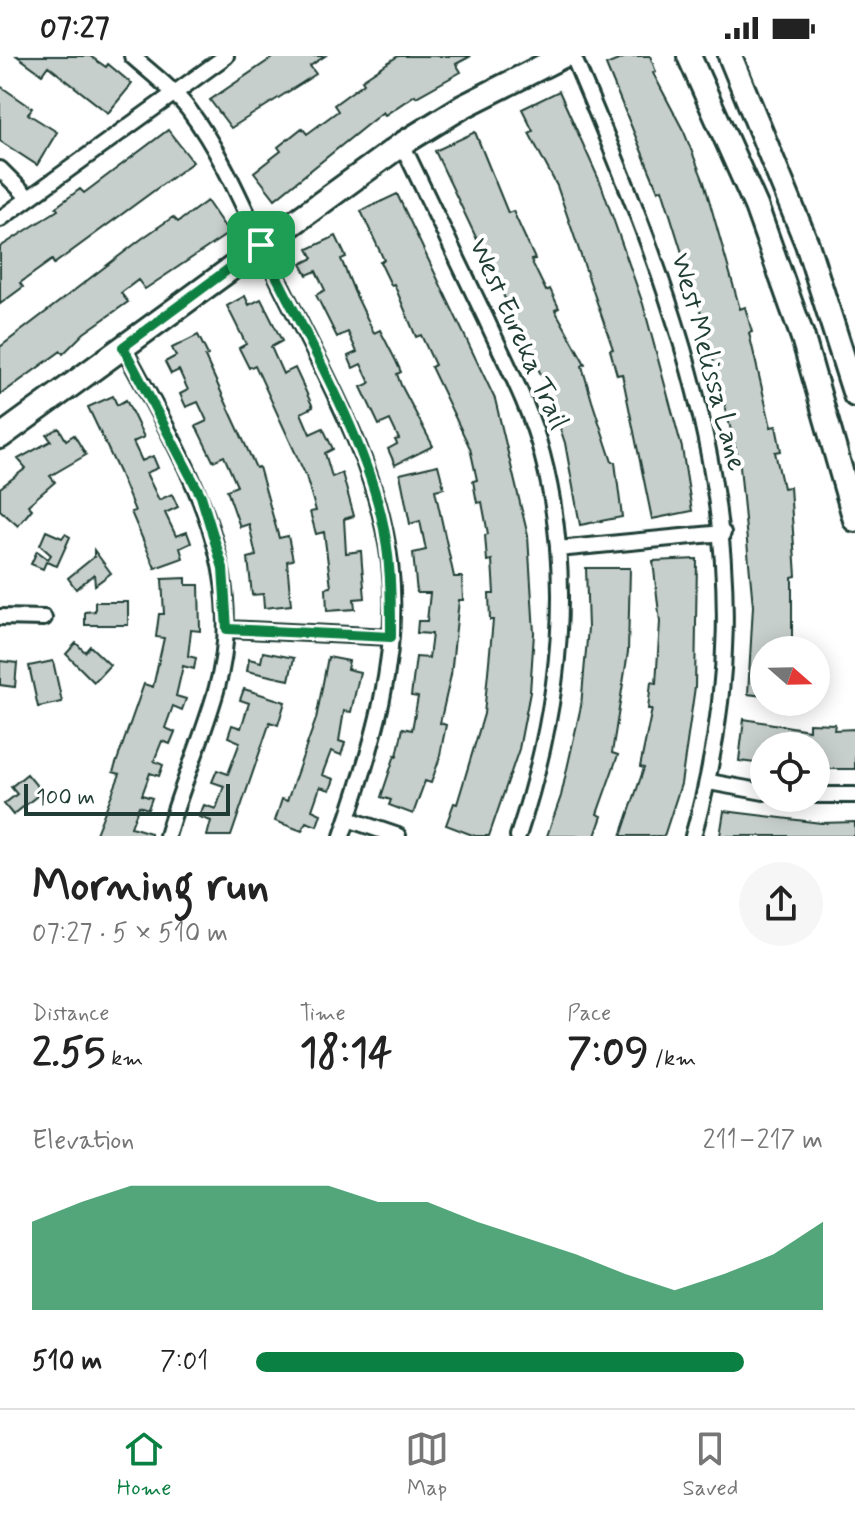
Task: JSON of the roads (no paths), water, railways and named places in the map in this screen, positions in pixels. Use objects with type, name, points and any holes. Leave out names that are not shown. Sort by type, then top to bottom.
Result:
[{"type":"main road","points":[[0,437],[402,144],[462,107],[563,56]]},
{"type":"main road","points":[[689,56],[756,206],[803,338],[855,520]]},
{"type":"main road","points":[[730,56],[807,244],[855,395]]},
{"type":"street","points":[[132,56],[190,111],[221,162],[356,437],[386,539],[390,565],[391,637],[381,708],[342,836]]},
{"type":"street","points":[[0,219],[226,56]]},
{"type":"street","name":"West Melissa Lane","points":[[573,56],[641,217],[679,336],[706,434],[723,533],[725,674],[709,782],[693,836]]},
{"type":"street","name":"West Eureka Trail","points":[[402,144],[521,394],[542,454],[558,549],[560,638],[551,718],[518,836]]},
{"type":"street","points":[[0,169],[29,198]]},
{"type":"street","points":[[123,347],[201,496],[223,568],[227,629],[217,689],[167,836]]},
{"type":"street","points":[[558,549],[723,533]]},
{"type":"street","points":[[0,617],[44,618]]},
{"type":"street","points":[[227,629],[391,637]]},
{"type":"street","points":[[709,782],[750,789]]},
{"type":"street","points":[[830,795],[855,795]]},
{"type":"street","points":[[348,819],[398,836]]}]
